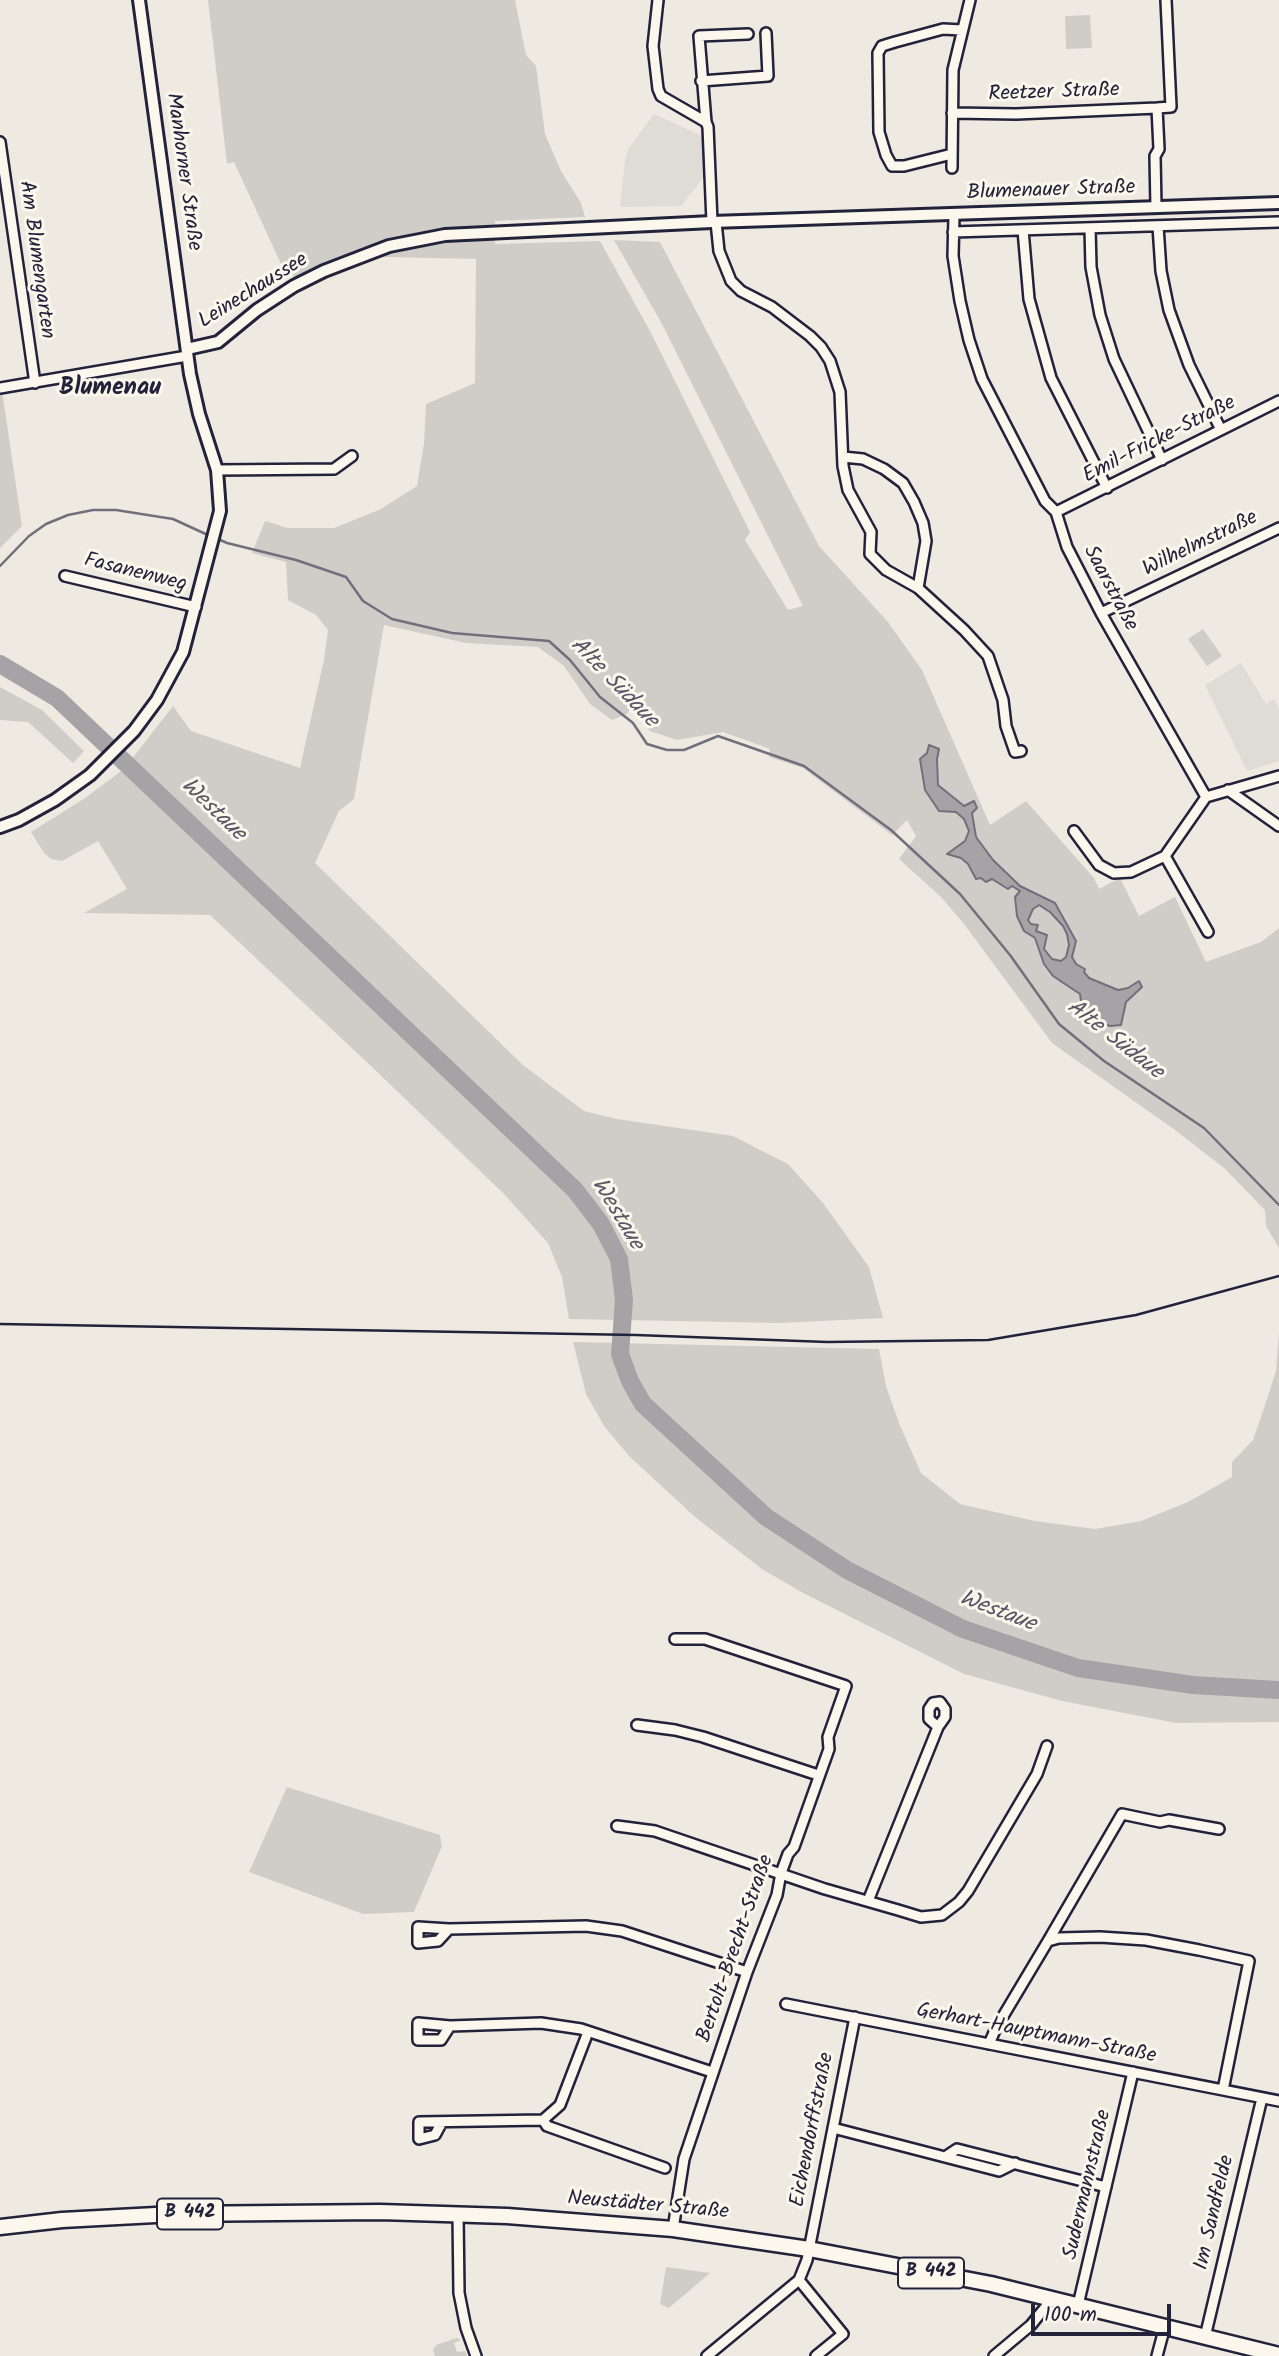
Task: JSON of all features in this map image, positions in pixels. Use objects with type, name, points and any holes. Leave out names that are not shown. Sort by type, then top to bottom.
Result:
[{"type":"main road","name":"Neustädter Straße","points":[[0,2227],[62,2220],[174,2214],[380,2212],[458,2214],[673,2229],[809,2249],[991,2284],[1279,2355]]},
{"type":"street","name":"Manhorner Straße","points":[[139,0],[187,352]]},
{"type":"street","points":[[658,0],[653,46],[659,93],[706,122]]},
{"type":"street","points":[[952,168],[953,69],[970,0]]},
{"type":"street","points":[[1156,207],[1155,156],[1159,149],[1157,108],[1171,107],[1166,0]]},
{"type":"street","points":[[952,154],[904,166],[892,166],[879,132],[878,53],[882,46],[895,42],[943,29],[962,30]]},
{"type":"street","points":[[701,81],[768,75],[766,33]]},
{"type":"street","points":[[748,34],[699,36],[714,222],[719,251],[732,281],[741,290],[772,307],[810,336],[830,361],[840,392],[843,457],[848,490],[871,531],[870,554],[886,570],[918,588],[988,656],[1000,689],[1006,726],[1015,752],[1021,751]]},
{"type":"street","name":"Reetzer Straße","points":[[952,113],[1016,114],[1157,108]]},
{"type":"street","name":"Am Blumengarten","points":[[0,142],[35,383]]},
{"type":"street","name":"Blumenauer Straße","points":[[824,218],[1279,203]]},
{"type":"street","name":"Saarstraße","points":[[954,215],[953,256],[960,301],[982,379],[1045,501],[1056,512],[1067,547],[1101,612],[1206,797]]},
{"type":"street","name":"Leinechaussee","points":[[0,827],[55,800],[90,775],[134,731],[171,677],[183,652],[218,521],[221,498],[217,470],[192,391],[187,352],[218,342],[257,310],[298,284],[389,246],[445,235],[486,232],[824,218]]},
{"type":"street","name":"Blumenauer Straße","points":[[953,232],[1279,222]]},
{"type":"street","points":[[1158,226],[1161,271],[1169,310],[1189,365],[1221,430]]},
{"type":"street","points":[[1090,228],[1091,267],[1100,315],[1114,359],[1162,460]]},
{"type":"street","points":[[1023,230],[1029,299],[1051,378],[1107,488]]},
{"type":"street","points":[[0,388],[187,352]]},
{"type":"street","name":"Emil-Fricke-Straße","points":[[1056,512],[1279,401]]},
{"type":"street","points":[[217,470],[334,469],[352,456]]},
{"type":"street","points":[[843,457],[863,458],[884,469],[903,483],[915,502],[926,541],[918,588]]},
{"type":"street","name":"Wilhelmstraße","points":[[1101,612],[1279,528]]},
{"type":"street","name":"Fasanenweg","points":[[65,576],[196,607]]},
{"type":"street","points":[[1074,831],[1099,865],[1114,873],[1131,872],[1166,856],[1206,797],[1279,776]]},
{"type":"street","points":[[1228,790],[1279,826]]},
{"type":"street","points":[[1166,856],[1208,932]]},
{"type":"street","name":"Bertolt-Brecht-Straße","points":[[673,2229],[684,2159],[747,1972],[777,1895],[781,1873],[788,1854],[794,1847],[829,1749],[828,1737],[846,1686],[705,1639],[675,1639]]},
{"type":"street","points":[[637,1725],[675,1730],[729,1744],[818,1775]]},
{"type":"street","points":[[868,1901],[938,1727]]},
{"type":"street","points":[[617,1826],[655,1831],[921,1917],[942,1915],[968,1891],[1037,1774],[1046,1746]]},
{"type":"street","points":[[989,2044],[1122,1814],[1219,1829]]},
{"type":"street","points":[[449,1929],[586,1926],[622,1931],[747,1972]]},
{"type":"street","points":[[1048,1941],[1059,1938],[1100,1937],[1146,1940],[1249,1961],[1223,2090]]},
{"type":"street","name":"Gerhart-Hauptmann-Straße","points":[[786,2004],[1279,2101]]},
{"type":"street","name":"Eichendorffstraße","points":[[799,2280],[809,2249],[855,2017]]},
{"type":"street","points":[[450,2026],[541,2023],[588,2032],[712,2072]]},
{"type":"street","points":[[442,2122],[543,2120],[560,2105],[588,2032]]},
{"type":"street","name":"Sudermannstraße","points":[[1079,2305],[1133,2072]]},
{"type":"street","name":"Im Sandfelde","points":[[1205,2337],[1262,2098]]},
{"type":"street","points":[[543,2120],[547,2126],[665,2168]]},
{"type":"street","points":[[833,2127],[999,2171],[1015,2163],[1106,2187]]},
{"type":"street","points":[[458,2214],[459,2293],[466,2328],[476,2356]]},
{"type":"street","points":[[707,2356],[799,2280],[844,2334],[816,2356]]},
{"type":"street","points":[[994,2356],[1031,2325],[1052,2299]]},
{"type":"street","points":[[1157,2356],[1165,2326]]},
{"type":"shaded area","points":[[208,0],[515,0],[526,55],[536,66],[545,134],[561,171],[581,203],[585,217],[495,221],[495,244],[600,241],[650,331],[750,532],[745,540],[788,610],[803,606],[662,324],[614,240],[660,242],[819,546],[888,622],[922,670],[990,825],[1026,801],[1094,878],[1099,889],[1120,878],[1139,916],[1175,897],[1206,962],[1261,942],[1279,928],[1279,1248],[1266,1226],[1265,1210],[1224,1168],[1052,1043],[964,924],[941,897],[899,859],[916,836],[907,820],[892,835],[803,768],[769,757],[770,749],[723,732],[677,740],[650,731],[640,718],[635,703],[627,714],[612,720],[590,704],[564,666],[538,647],[466,643],[384,625],[354,799],[339,811],[315,863],[523,1065],[584,1111],[617,1119],[733,1136],[788,1164],[823,1203],[869,1267],[883,1318],[781,1323],[569,1319],[562,1277],[548,1243],[503,1193],[210,915],[84,913],[127,889],[98,841],[62,861],[51,859],[44,853],[31,832],[85,798],[124,769],[173,706],[191,731],[300,768],[328,630],[316,615],[288,600],[286,562],[252,553],[265,521],[288,528],[334,528],[381,509],[417,486],[424,443],[426,404],[475,383],[476,259],[341,256],[294,278],[290,262],[281,264],[234,162],[227,164]]},
{"type":"shaded area","points":[[1090,15],[1092,48],[1066,49],[1065,16]]},
{"type":"shaded area","points":[[654,114],[702,136],[704,177],[681,206],[620,207],[625,160],[629,148]]},
{"type":"shaded area","points":[[0,391],[22,526],[0,548]]},
{"type":"shaded area","points":[[1203,629],[1222,656],[1207,666],[1188,639]]},
{"type":"shaded area","points":[[1241,663],[1266,704],[1274,699],[1279,709],[1279,761],[1247,771],[1205,685]]},
{"type":"shaded area","points":[[0,687],[42,710],[84,751],[73,763],[28,722],[0,720]]},
{"type":"shaded area","points":[[929,745],[939,749],[938,785],[964,806],[974,801],[977,808],[972,813],[976,837],[993,860],[1020,886],[1055,903],[1076,941],[1072,957],[1076,964],[1085,969],[1084,972],[1089,978],[1118,990],[1128,988],[1139,981],[1142,987],[1126,1002],[1121,1025],[1110,1026],[1102,1023],[1100,1026],[1088,1020],[1083,1014],[1080,994],[1053,976],[1044,964],[1035,938],[1024,931],[1017,916],[1015,897],[1020,891],[1012,886],[1008,889],[992,879],[986,882],[981,878],[976,879],[968,864],[961,858],[947,854],[965,841],[969,831],[964,819],[956,812],[939,811],[925,790],[920,759],[927,753]],"holes":[[[1039,905],[1050,912],[1067,934],[1069,945],[1066,957],[1061,961],[1052,959],[1044,949],[1047,935],[1036,931],[1038,925],[1031,924],[1028,920],[1033,909]]]},
{"type":"shaded area","points":[[1279,1332],[1279,1722],[1176,1723],[1062,1701],[964,1674],[803,1593],[762,1569],[695,1517],[629,1456],[604,1426],[586,1394],[573,1342],[879,1349],[886,1386],[921,1473],[960,1504],[1035,1521],[1095,1529],[1141,1521],[1188,1502],[1232,1477],[1232,1462],[1253,1440],[1276,1371]]},
{"type":"shaded area","points":[[287,1787],[440,1835],[442,1846],[414,1912],[363,1914],[249,1872]]},
{"type":"shaded area","points":[[666,2267],[710,2273],[669,2308],[660,2304]]},
{"type":"shaded area","points":[[457,2338],[461,2340],[454,2343],[457,2352],[465,2351],[467,2356],[435,2356],[433,2350],[436,2345]]},
{"type":"waterway","name":"Alte Südaue","points":[[0,566],[29,536],[46,524],[68,515],[93,510],[116,510],[173,519],[210,536]]},
{"type":"waterway","name":"Alte Südaue","points":[[216,538],[346,577],[363,601],[392,619],[452,633],[549,641],[570,660],[600,697],[633,723],[647,744],[667,750],[684,750],[718,736],[804,766],[891,830],[960,894],[1010,955],[1059,1024],[1104,1061],[1204,1128],[1279,1205]]},
{"type":"waterway","name":"Westaue","points":[[0,664],[57,698],[575,1190],[601,1224],[619,1259],[624,1300],[620,1354],[630,1381],[643,1404],[766,1517],[847,1570],[963,1629],[1078,1668],[1193,1685],[1279,1690]]},
{"type":"railway","points":[[0,1324],[636,1335],[827,1342],[988,1340],[1136,1315],[1279,1276]]},
{"type":"district","name":"Blumenau","points":[[110,390]]}]
